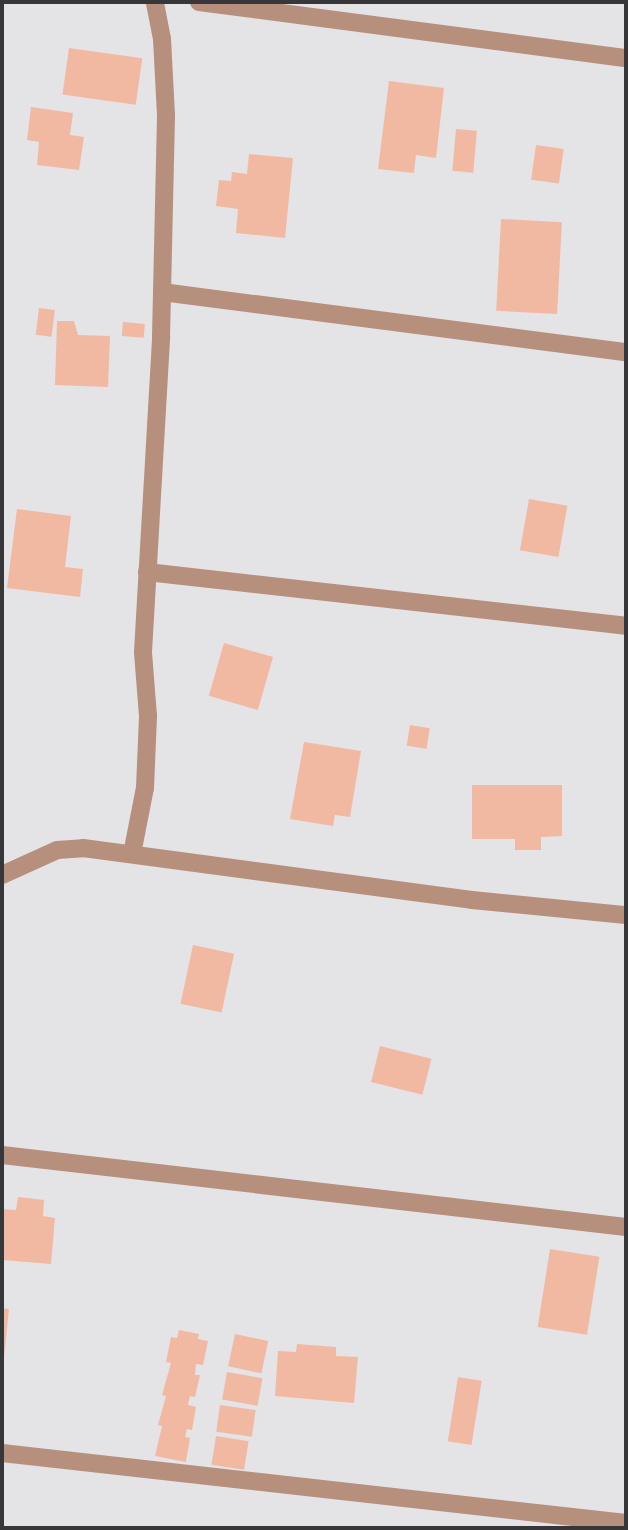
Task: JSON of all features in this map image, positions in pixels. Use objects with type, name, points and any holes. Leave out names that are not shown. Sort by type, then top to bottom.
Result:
[{"type":"street","points":[[132,854],[145,788],[148,716],[143,652],[162,292],[166,115],[162,39],[155,2]]},
{"type":"street","points":[[199,2],[626,58]]},
{"type":"street","points":[[162,292],[626,352]]},
{"type":"street","points":[[147,572],[626,626]]},
{"type":"street","points":[[2,876],[57,850],[83,848],[472,900],[626,915]]},
{"type":"street","points":[[2,1155],[626,1227]]},
{"type":"street","points":[[2,1453],[618,1524]]},
{"type":"building","points":[[69,48],[142,58],[136,105],[62,95]]},
{"type":"building","points":[[389,81],[444,88],[436,158],[416,155],[414,173],[378,169]]},
{"type":"building","points":[[31,107],[73,113],[70,135],[84,137],[79,170],[37,165],[39,142],[27,140]]},
{"type":"building","points":[[456,129],[477,131],[473,173],[452,171]]},
{"type":"building","points":[[536,145],[564,149],[559,184],[531,180]]},
{"type":"building","points":[[249,154],[293,158],[285,238],[236,233],[238,209],[216,206],[219,180],[231,181],[232,172],[247,174]]},
{"type":"building","points":[[501,219],[562,222],[557,314],[496,311]]},
{"type":"building","points":[[39,308],[55,310],[52,337],[36,335]]},
{"type":"building","points":[[57,321],[74,321],[78,335],[110,336],[108,387],[55,385]]},
{"type":"building","points":[[123,322],[145,324],[144,338],[122,336]]},
{"type":"building","points":[[529,499],[567,506],[558,557],[520,550]]},
{"type":"building","points":[[17,509],[71,516],[65,567],[83,569],[80,597],[7,588]]},
{"type":"building","points":[[224,643],[273,657],[258,710],[209,696]]},
{"type":"building","points":[[410,725],[430,728],[426,749],[407,746]]},
{"type":"building","points":[[304,742],[361,751],[350,817],[335,815],[333,826],[290,819]]},
{"type":"building","points":[[472,785],[562,785],[562,836],[541,837],[541,850],[515,850],[515,839],[472,839]]},
{"type":"building","points":[[193,945],[234,954],[222,1012],[181,1004]]},
{"type":"building","points":[[380,1046],[431,1059],[422,1095],[371,1082]]},
{"type":"building","points":[[18,1197],[44,1200],[43,1216],[55,1218],[51,1264],[2,1260],[2,1209],[16,1210]]},
{"type":"building","points":[[550,1249],[599,1257],[587,1335],[538,1327]]},
{"type":"building","points":[[2,1308],[9,1309],[4,1358],[2,1358]]},
{"type":"building","points":[[179,1330],[199,1334],[198,1339],[208,1341],[203,1365],[196,1364],[195,1375],[200,1375],[195,1397],[190,1396],[188,1405],[196,1407],[192,1430],[187,1429],[185,1437],[190,1438],[186,1462],[155,1456],[162,1426],[158,1425],[166,1396],[162,1395],[171,1363],[166,1362],[171,1337],[177,1338]]},
{"type":"building","points":[[235,1334],[268,1341],[261,1373],[228,1366]]},
{"type":"building","points":[[297,1344],[336,1347],[336,1356],[358,1357],[354,1403],[275,1396],[278,1351],[296,1352]]},
{"type":"building","points":[[227,1372],[262,1378],[258,1406],[222,1400]]},
{"type":"building","points":[[458,1377],[482,1381],[472,1445],[448,1441]]},
{"type":"building","points":[[220,1405],[256,1410],[252,1437],[216,1432]]},
{"type":"building","points":[[216,1436],[249,1441],[244,1470],[211,1465]]}]
